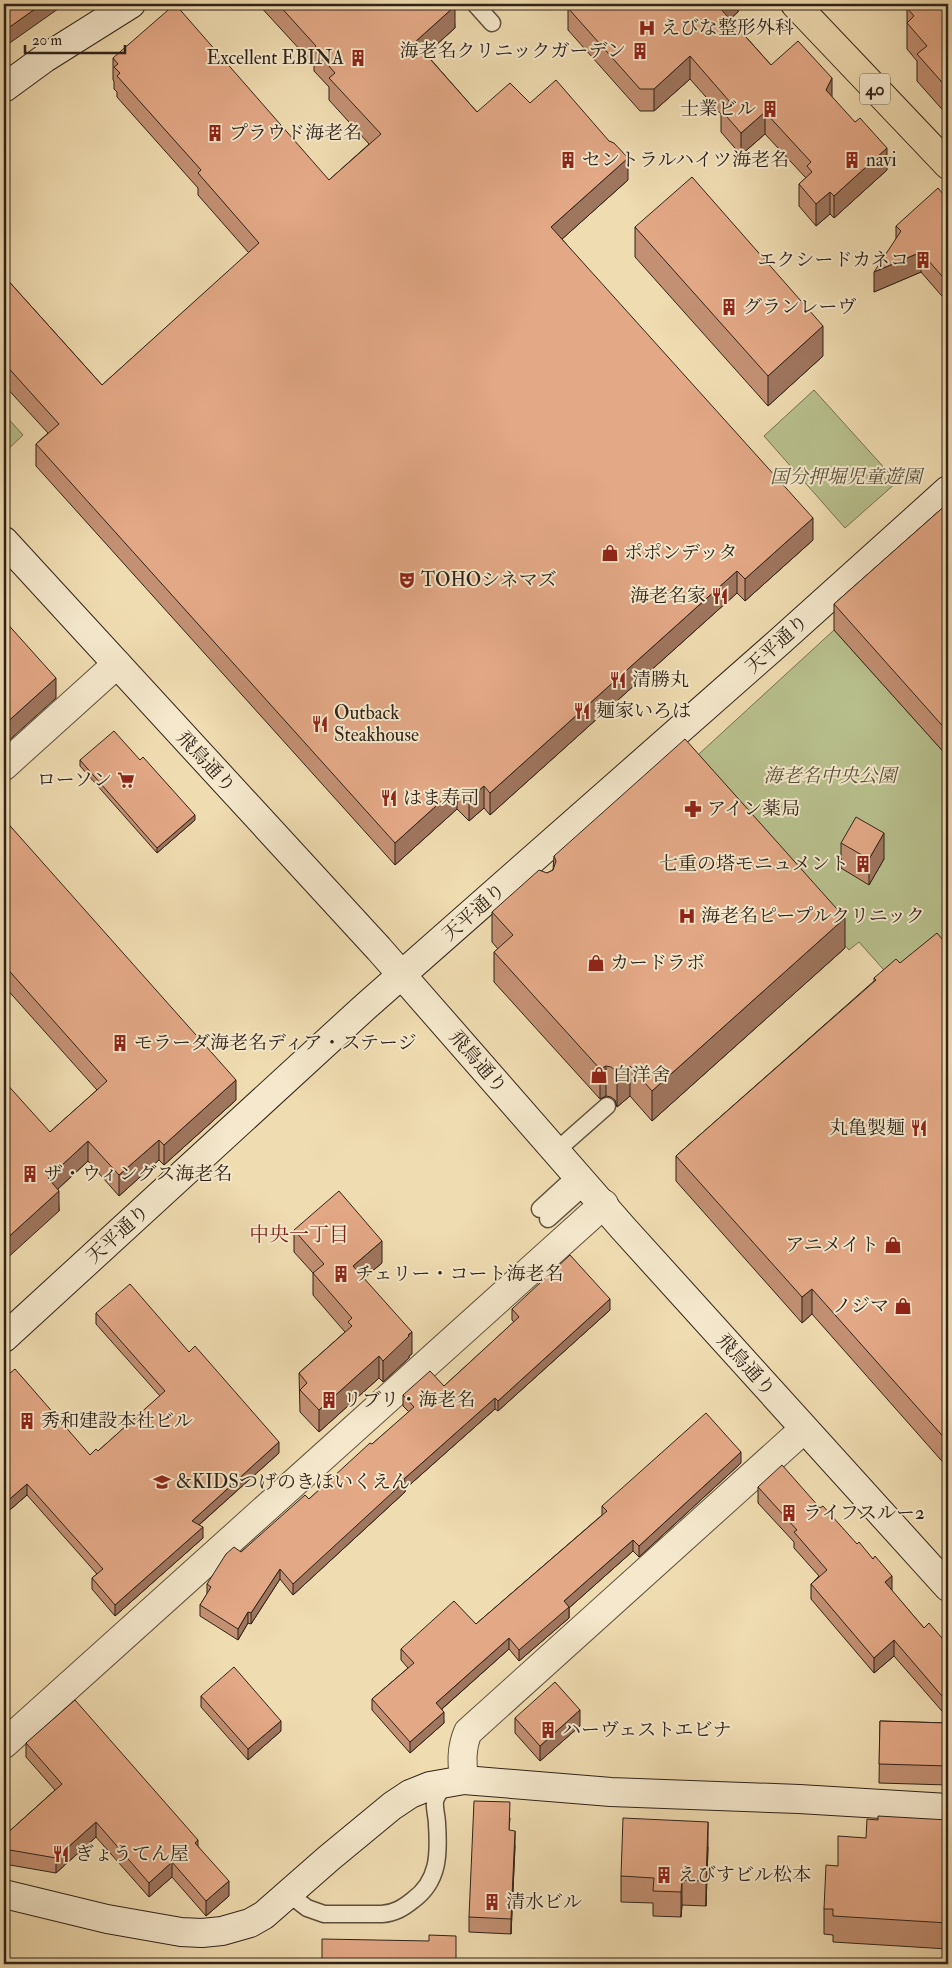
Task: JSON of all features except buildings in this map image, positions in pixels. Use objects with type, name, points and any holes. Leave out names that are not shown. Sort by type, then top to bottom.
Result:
[{"type":"main road","name":"40","points":[[795,4],[948,165]]},
{"type":"street","points":[[4,88],[117,7]]},
{"type":"street","name":"天平通り","points":[[4,1338],[402,975],[528,873],[948,490]]},
{"type":"street","name":"飛鳥通り","points":[[4,541],[402,975],[589,1188],[948,1587]]},
{"type":"street","points":[[4,766],[117,664]]},
{"type":"street","points":[[4,1744],[589,1188]]},
{"type":"street","points":[[456,1781],[464,1740],[468,1732],[804,1428]]},
{"type":"street","points":[[4,1894],[108,1919],[181,1932],[202,1933],[222,1931],[250,1923],[264,1915],[392,1806],[419,1790],[456,1781],[611,1792],[798,1799],[948,1808]]},
{"type":"lane","points":[[475,4],[492,23]]},
{"type":"lane","points":[[556,1151],[607,1106]]},
{"type":"lane","points":[[544,1214],[589,1188]]},
{"type":"lane","points":[[289,1894],[307,1908],[324,1914],[382,1914],[392,1913],[405,1907],[428,1886],[435,1871],[438,1856],[435,1802],[439,1791],[456,1781]]},
{"type":"green space","name":"国分押堀児童遊園","points":[[814,390],[897,482],[845,528],[764,436]]},
{"type":"green space","points":[[4,414],[23,435],[4,453]]},
{"type":"green space","name":"海老名中央公園","points":[[834,630],[948,757],[948,1009],[915,1005],[859,942],[849,950],[687,765]]},
{"type":"place","name":"えびな整形外科","points":[[647,28]]},
{"type":"place","name":"海老名クリニックガーデン","points":[[640,51]]},
{"type":"place","name":"Excellent EBINA","points":[[358,58]]},
{"type":"place","name":"士業ビル","points":[[770,109]]},
{"type":"place","name":"プラウド海老名","points":[[215,133]]},
{"type":"place","name":"セントラルハイツ海老名","points":[[568,160]]},
{"type":"place","name":"navi","points":[[852,160]]},
{"type":"place","name":"エクシードカネコ","points":[[923,260]]},
{"type":"place","name":"グランレーヴ","points":[[729,307]]},
{"type":"place","name":"ポポンデッタ","points":[[610,553]]},
{"type":"place","name":"TOHOシネマズ","points":[[407,580]]},
{"type":"place","name":"海老名家","points":[[720,596]]},
{"type":"place","name":"清勝丸","points":[[618,680]]},
{"type":"place","name":"麺家いろは","points":[[582,711]]},
{"type":"place","name":"Outback Steakhouse","points":[[320,724]]},
{"type":"place","name":"ローソン","points":[[126,780]]},
{"type":"place","name":"はま寿司","points":[[389,798]]},
{"type":"place","name":"アイン薬局","points":[[693,809]]},
{"type":"place","name":"七重の塔モニュメント","points":[[863,864]]},
{"type":"place","name":"海老名ピープルクリニック","points":[[687,916]]},
{"type":"place","name":"カードラボ","points":[[596,963]]},
{"type":"place","name":"モラーダ海老名ディア・ステージ","points":[[120,1043]]},
{"type":"place","name":"白洋舍","points":[[599,1075]]},
{"type":"place","name":"丸亀製麺","points":[[919,1128]]},
{"type":"place","name":"ザ・ウィングス海老名","points":[[30,1174]]},
{"type":"place","name":"アニメイト","points":[[893,1245]]},
{"type":"place","name":"チェリー・コート海老名","points":[[341,1274]]},
{"type":"place","name":"ノジマ","points":[[903,1306]]},
{"type":"place","name":"リブリ・海老名","points":[[329,1400]]},
{"type":"place","name":"秀和建設本社ビル","points":[[27,1421]]},
{"type":"place","name":"&KIDSつげのきほいくえん","points":[[162,1482]]},
{"type":"place","name":"ライフスルー2","points":[[789,1513]]},
{"type":"place","name":"ハーヴェストエビナ","points":[[548,1730]]},
{"type":"place","name":"ぎょうてん屋","points":[[61,1854]]},
{"type":"place","name":"えびすビル松本","points":[[664,1875]]},
{"type":"place","name":"清水ビル","points":[[492,1902]]},
{"type":"district","name":"中央一丁目","points":[[299,1234]]}]
